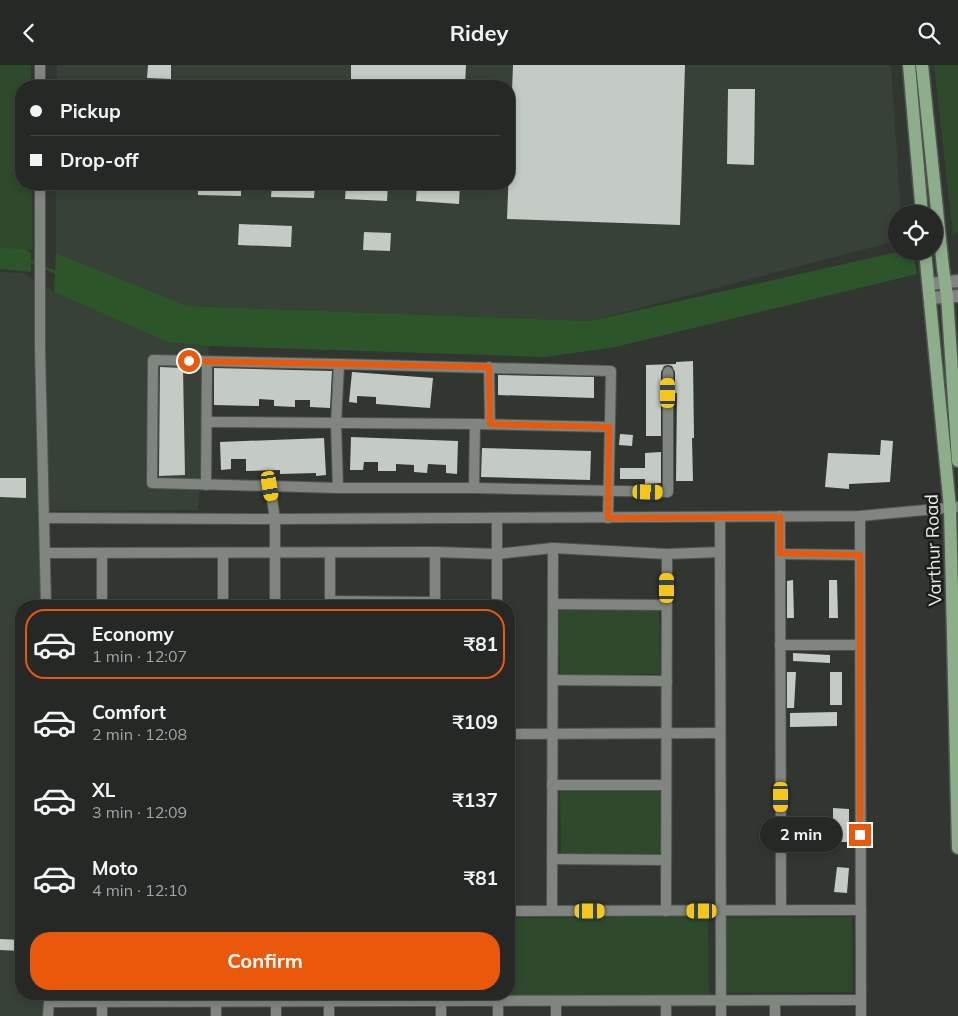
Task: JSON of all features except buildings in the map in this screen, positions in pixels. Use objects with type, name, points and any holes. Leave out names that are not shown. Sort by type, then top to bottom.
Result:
[{"type":"main road","points":[[909,65],[921,205]]},
{"type":"main road","points":[[922,65],[952,282],[958,461]]},
{"type":"main road","name":"Varthur Road","points":[[926,260],[954,507],[958,848]]},
{"type":"street","points":[[40,65],[40,80]]},
{"type":"street","points":[[40,190],[39,280],[46,600]]},
{"type":"street","points":[[929,284],[952,282]]},
{"type":"street","points":[[930,298],[953,296]]},
{"type":"street","points":[[608,518],[608,491],[609,427],[611,371],[153,360],[152,483],[206,485],[338,488],[474,488],[608,491],[668,492],[668,373]]},
{"type":"street","points":[[206,485],[207,362]]},
{"type":"street","points":[[338,488],[336,424],[339,365]]},
{"type":"street","points":[[489,367],[490,424]]},
{"type":"street","points":[[208,422],[336,424],[475,423],[609,427]]},
{"type":"street","points":[[474,488],[475,423]]},
{"type":"street","points":[[270,486],[275,519],[275,600]]},
{"type":"street","points":[[44,518],[780,517],[860,516],[954,507]]},
{"type":"street","points":[[860,516],[861,1016]]},
{"type":"street","points":[[720,517],[721,1016]]},
{"type":"street","points":[[780,517],[781,910]]},
{"type":"street","points":[[497,518],[497,600]]},
{"type":"street","points":[[46,553],[435,552],[497,554],[553,548],[667,554],[720,552]]},
{"type":"street","points":[[552,911],[553,548]]},
{"type":"street","points":[[435,552],[435,600]]},
{"type":"street","points":[[102,553],[102,600]]},
{"type":"street","points":[[223,553],[223,600]]},
{"type":"street","points":[[330,553],[330,600]]},
{"type":"street","points":[[780,553],[860,555]]},
{"type":"street","points":[[666,911],[667,554]]},
{"type":"street","points":[[553,604],[667,605]]},
{"type":"street","points":[[780,645],[860,645]]},
{"type":"street","points":[[553,680],[667,681]]},
{"type":"street","points":[[515,734],[720,733]]},
{"type":"street","points":[[552,785],[666,785]]},
{"type":"street","points":[[552,859],[666,860]]},
{"type":"street","points":[[515,911],[861,910]]},
{"type":"street","points":[[515,998],[556,1001],[861,1000]]},
{"type":"street","points":[[48,1016],[49,1002],[216,1002],[246,1000]]},
{"type":"street","points":[[276,1000],[276,1016]]},
{"type":"street","points":[[328,1016],[329,1000]]},
{"type":"street","points":[[404,1000],[455,1000]]},
{"type":"street","points":[[498,1000],[498,1016]]},
{"type":"street","points":[[441,1001],[441,1016]]},
{"type":"street","points":[[556,1001],[556,1016]]},
{"type":"street","points":[[666,1001],[666,1016]]},
{"type":"street","points":[[775,1001],[775,1016]]},
{"type":"street","points":[[102,1002],[102,1016]]},
{"type":"street","points":[[216,1002],[216,1016]]},
{"type":"shaded area","points":[[0,65],[31,65],[31,80],[15,80],[15,190],[32,190],[33,250],[0,249]]},
{"type":"shaded area","points":[[57,65],[891,65],[900,205],[888,205],[888,243],[590,321],[187,306],[56,253],[56,190],[515,190],[515,80],[57,80]]},
{"type":"shaded area","points":[[934,65],[958,65],[958,232],[953,235]]},
{"type":"shaded area","points":[[0,248],[25,249],[31,253],[31,272],[0,269]]},
{"type":"shaded area","points":[[56,253],[187,306],[590,321],[888,254],[888,260],[915,260],[917,274],[615,347],[545,357],[209,346],[167,342],[54,292]]},
{"type":"shaded area","points":[[0,272],[23,273],[54,292],[167,342],[209,346],[198,510],[39,511],[41,600],[15,600],[15,1000],[43,1000],[43,1016],[0,1016]]},
{"type":"shaded area","points":[[659,608],[660,674],[560,675],[559,609]]},
{"type":"shaded area","points":[[660,789],[660,855],[561,855],[560,790]]},
{"type":"shaded area","points":[[708,916],[709,995],[515,996],[515,918]]},
{"type":"shaded area","points":[[852,917],[853,992],[726,993],[726,918]]},
{"type":"waterway","points":[[28,260],[59,274]]},
{"type":"route","points":[[189,361],[489,367],[490,424],[609,427],[608,518],[780,517],[780,553],[860,555],[860,835]]}]
